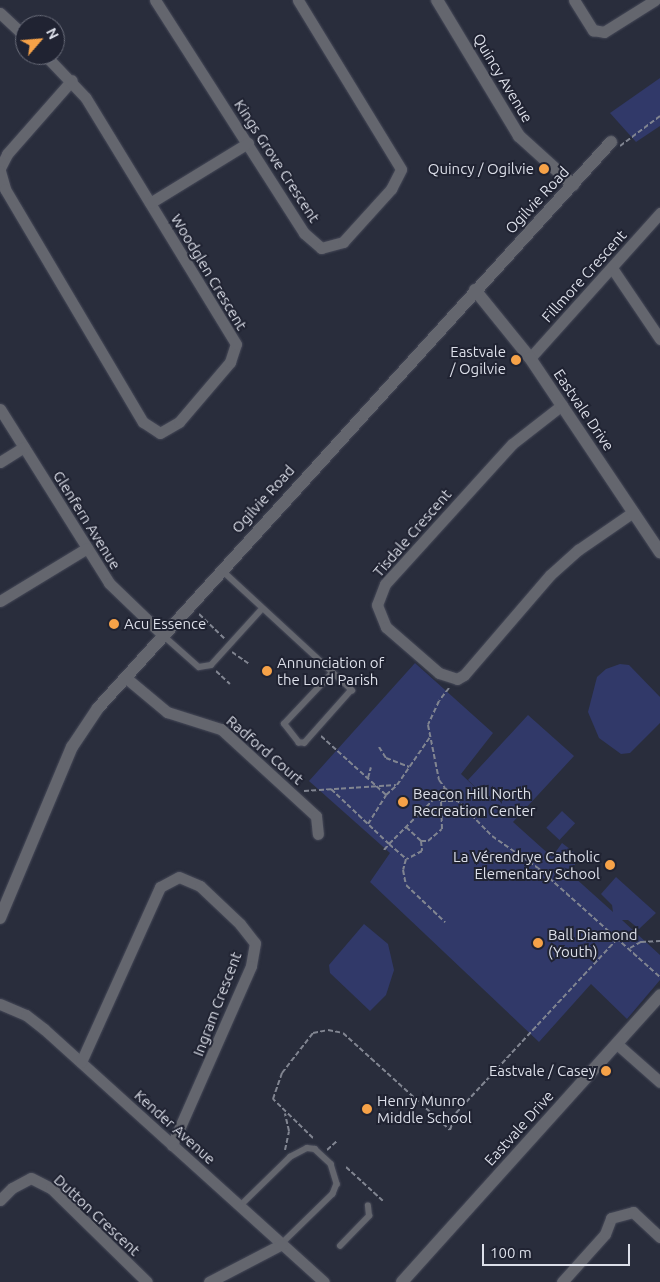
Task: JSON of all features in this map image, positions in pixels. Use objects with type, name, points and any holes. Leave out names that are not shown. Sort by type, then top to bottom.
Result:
[{"type":"street","name":"Kings Grove Crescent","points":[[155,0],[304,233],[321,248],[343,242],[390,189],[400,169],[298,0]]},
{"type":"street","name":"Quincy Avenue","points":[[437,0],[519,136],[573,185]]},
{"type":"street","points":[[574,0],[593,30],[604,32],[656,0]]},
{"type":"street","points":[[0,13],[15,27]]},
{"type":"street","name":"Woodglen Crescent","points":[[56,65],[72,80],[236,344],[230,362],[179,422],[160,433],[143,422],[5,189],[0,169],[7,154],[72,80]]},
{"type":"street","name":"Ogilvie Road","points":[[0,918],[72,747],[98,708],[221,570],[611,142]]},
{"type":"street","points":[[150,203],[248,143]]},
{"type":"street","name":"Fillmore Crescent","points":[[530,358],[660,213]]},
{"type":"street","points":[[612,268],[660,339]]},
{"type":"street","name":"Eastvale Drive","points":[[475,290],[530,358],[660,552]]},
{"type":"street","name":"Tisdale Crescent","points":[[457,679],[439,673],[386,626],[376,605],[384,584],[512,444],[562,405]]},
{"type":"street","name":"Glenfern Avenue","points":[[0,409],[109,583],[163,635]]},
{"type":"street","points":[[0,462],[24,448]]},
{"type":"street","points":[[457,679],[464,675],[550,574],[578,550],[633,512]]},
{"type":"street","points":[[0,601],[87,548]]},
{"type":"street","name":"Radford Court","points":[[125,677],[167,712],[221,729],[316,816],[318,834]]},
{"type":"street","name":"Ingram Crescent","points":[[80,1062],[160,886],[179,877],[200,886],[240,924],[255,943],[251,966],[172,1145]]},
{"type":"street","name":"Eastvale Drive","points":[[402,1282],[660,995]]},
{"type":"street","name":"Kender Avenue","points":[[0,1004],[26,1015],[324,1282]]},
{"type":"street","points":[[617,1044],[660,1082]]},
{"type":"street","name":"Dutton Crescent","points":[[0,1200],[12,1188],[31,1178],[51,1188],[147,1282]]},
{"type":"street","points":[[562,1282],[605,1234],[611,1218],[633,1212],[660,1237]]},
{"type":"street","points":[[208,1282],[282,1244]]},
{"type":"lane","points":[[221,570],[352,690],[305,743],[299,743],[284,724],[332,673]]},
{"type":"lane","points":[[163,635],[199,667],[211,665],[230,647],[262,609]]},
{"type":"lane","points":[[240,1207],[299,1151],[315,1149],[336,1174],[333,1194],[282,1244]]},
{"type":"lane","points":[[340,1246],[368,1216],[368,1206]]},
{"type":"path","points":[[611,142],[623,147],[660,116]]},
{"type":"path","points":[[189,606],[249,664]]},
{"type":"path","points":[[211,665],[230,684]]},
{"type":"path","points":[[457,679],[439,701],[428,725],[440,780],[445,788],[492,836],[538,868],[630,948],[660,977]]},
{"type":"path","points":[[315,732],[368,778],[374,787],[386,795]]},
{"type":"path","points":[[368,825],[386,795],[397,785],[430,737]]},
{"type":"path","points":[[380,747],[386,758],[409,767]]},
{"type":"path","points":[[368,778],[371,767]]},
{"type":"path","points":[[291,792],[397,785]]},
{"type":"path","points":[[384,850],[445,788]]},
{"type":"path","points":[[331,789],[406,859]]},
{"type":"path","points":[[436,797],[441,801],[458,801]]},
{"type":"path","points":[[420,841],[428,841],[442,829],[441,801]]},
{"type":"path","points":[[406,827],[420,841],[422,851],[406,859],[403,870],[406,885],[445,922]]},
{"type":"path","points":[[313,1138],[272,1099],[282,1074],[313,1034],[328,1030],[343,1033],[450,1130],[456,1113],[618,938]]},
{"type":"path","points":[[630,948],[641,942],[660,941]]},
{"type":"path","points":[[285,1111],[289,1131],[285,1152]]},
{"type":"path","points":[[322,1156],[337,1141]]},
{"type":"path","points":[[346,1167],[383,1201]]},
{"type":"shaded area","points":[[660,78],[660,126],[636,142],[610,113]]},
{"type":"shaded area","points":[[415,663],[493,733],[461,774],[497,808],[468,780],[528,715],[574,756],[513,822],[552,857],[562,843],[575,853],[575,865],[568,869],[563,867],[613,912],[612,905],[601,894],[616,877],[656,913],[639,929],[628,920],[622,920],[660,955],[660,980],[627,1019],[591,984],[539,1042],[370,882],[390,853],[309,781]]},
{"type":"shaded area","points":[[620,664],[629,665],[660,697],[660,723],[630,753],[621,754],[599,738],[588,712],[597,677],[606,669]]},
{"type":"shaded area","points":[[562,811],[575,823],[559,840],[546,828]]},
{"type":"shaded area","points":[[364,924],[388,944],[394,970],[386,995],[370,1011],[330,973],[329,965]]},
{"type":"place","name":"Quincy / Ogilvie","points":[[544,169]]},
{"type":"place","name":"Eastvale / Ogilvie","points":[[516,360]]},
{"type":"place","name":"Acu Essence","points":[[114,624]]},
{"type":"place","name":"Annunciation of the Lord Parish","points":[[267,671]]},
{"type":"place","name":"Beacon Hill North Recreation Center","points":[[403,802]]},
{"type":"place","name":"La Vérendrye Catholic Elementary School","points":[[610,865]]},
{"type":"place","name":"Ball Diamond (Youth)","points":[[538,943]]},
{"type":"place","name":"Eastvale / Casey","points":[[606,1071]]},
{"type":"place","name":"Henry Munro Middle School","points":[[367,1109]]}]
